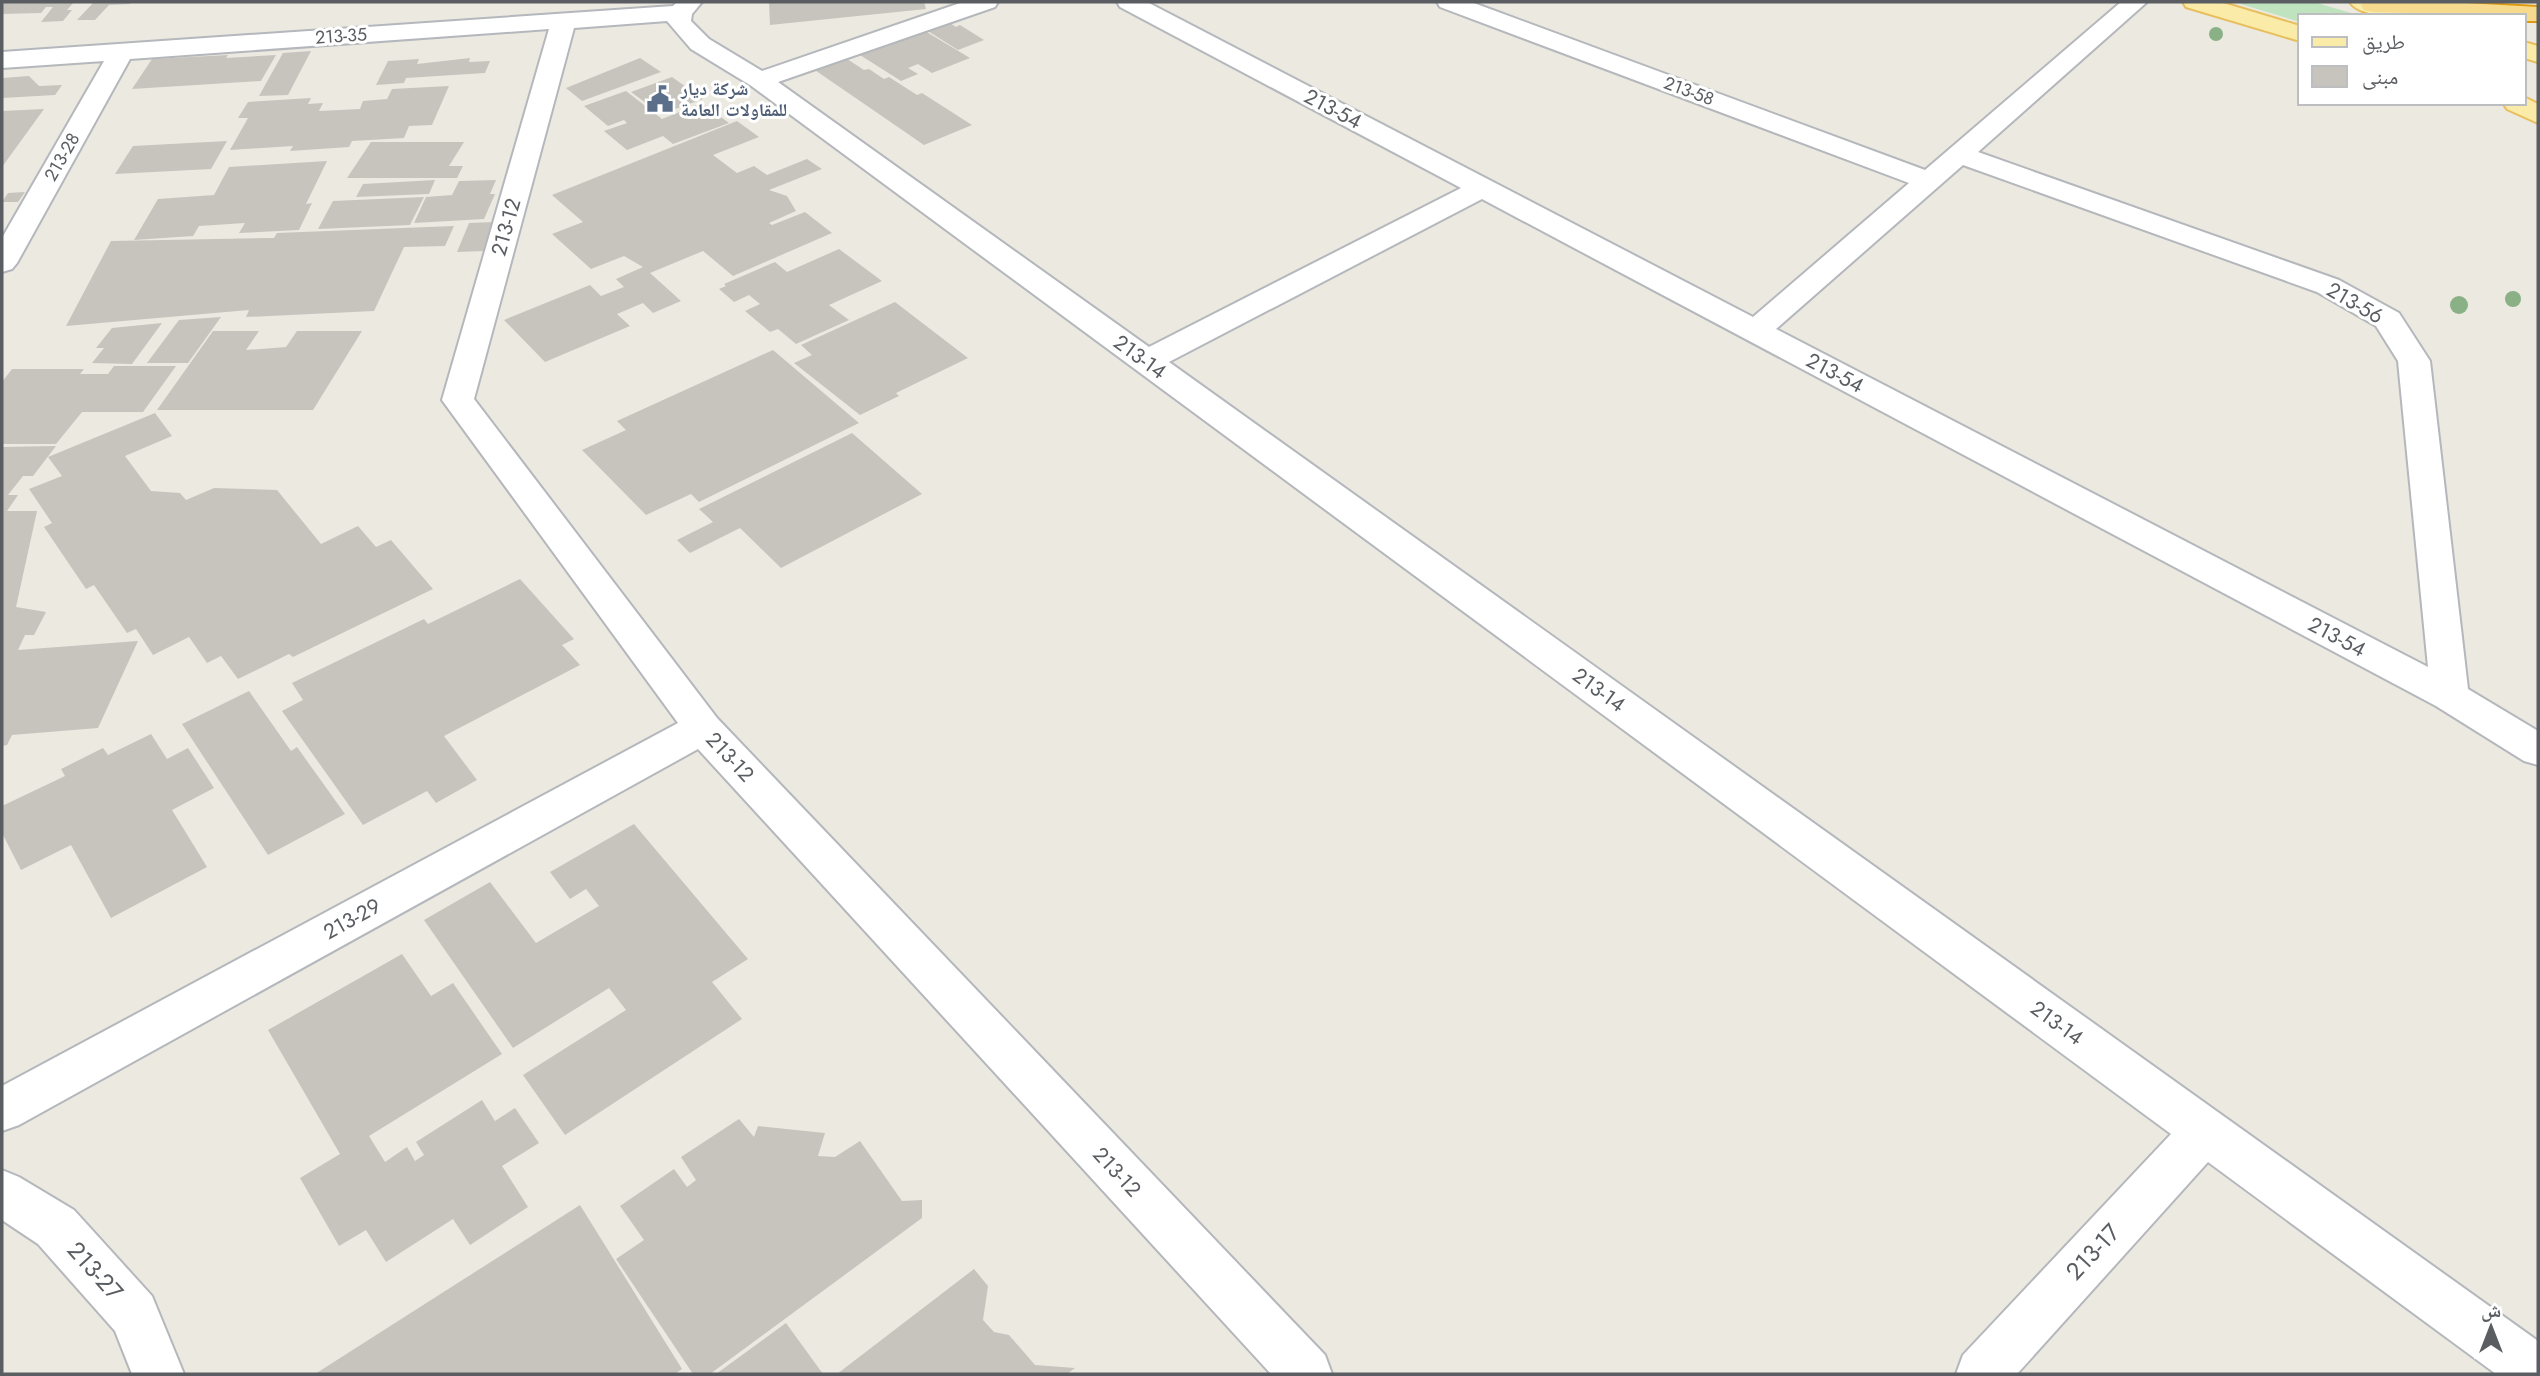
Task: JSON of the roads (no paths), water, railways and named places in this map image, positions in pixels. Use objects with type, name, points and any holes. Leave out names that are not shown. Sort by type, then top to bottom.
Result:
[{"type":"highway","points":[[2368,3],[2538,14]]},
{"type":"main road","points":[[2194,2],[2298,33]]},
{"type":"main road","points":[[2368,3],[2403,14]]},
{"type":"main road","points":[[2519,105],[2538,115]]},
{"type":"street","points":[[760,80],[986,2]]},
{"type":"street","name":"213-54","points":[[1129,2],[2450,696],[2538,750]]},
{"type":"street","name":"213-58","points":[[1449,2],[1929,181]]},
{"type":"street","points":[[1755,331],[2135,2]]},
{"type":"street","name":"213-14","points":[[685,8],[679,23],[700,44],[760,80],[2538,1374]]},
{"type":"street","name":"213-35","points":[[2,60],[564,20],[685,8]]},
{"type":"street","name":"213-12","points":[[564,20],[458,400],[703,728],[1306,1374]]},
{"type":"street","name":"213-28","points":[[2,263],[122,51]]},
{"type":"street","name":"213-56","points":[[1959,154],[2329,286],[2388,320],[2414,360],[2450,696]]},
{"type":"street","points":[[1146,361],[1483,188]]},
{"type":"street","name":"213-29","points":[[2,1110],[703,728]]},
{"type":"street","name":"213-17","points":[[1982,1374],[2205,1131]]},
{"type":"street","name":"213-27","points":[[2,1193],[56,1227],[134,1314],[158,1374]]},
{"type":"place","name":"شركة ديار للمقاولات العامة","points":[[660,99]]}]
